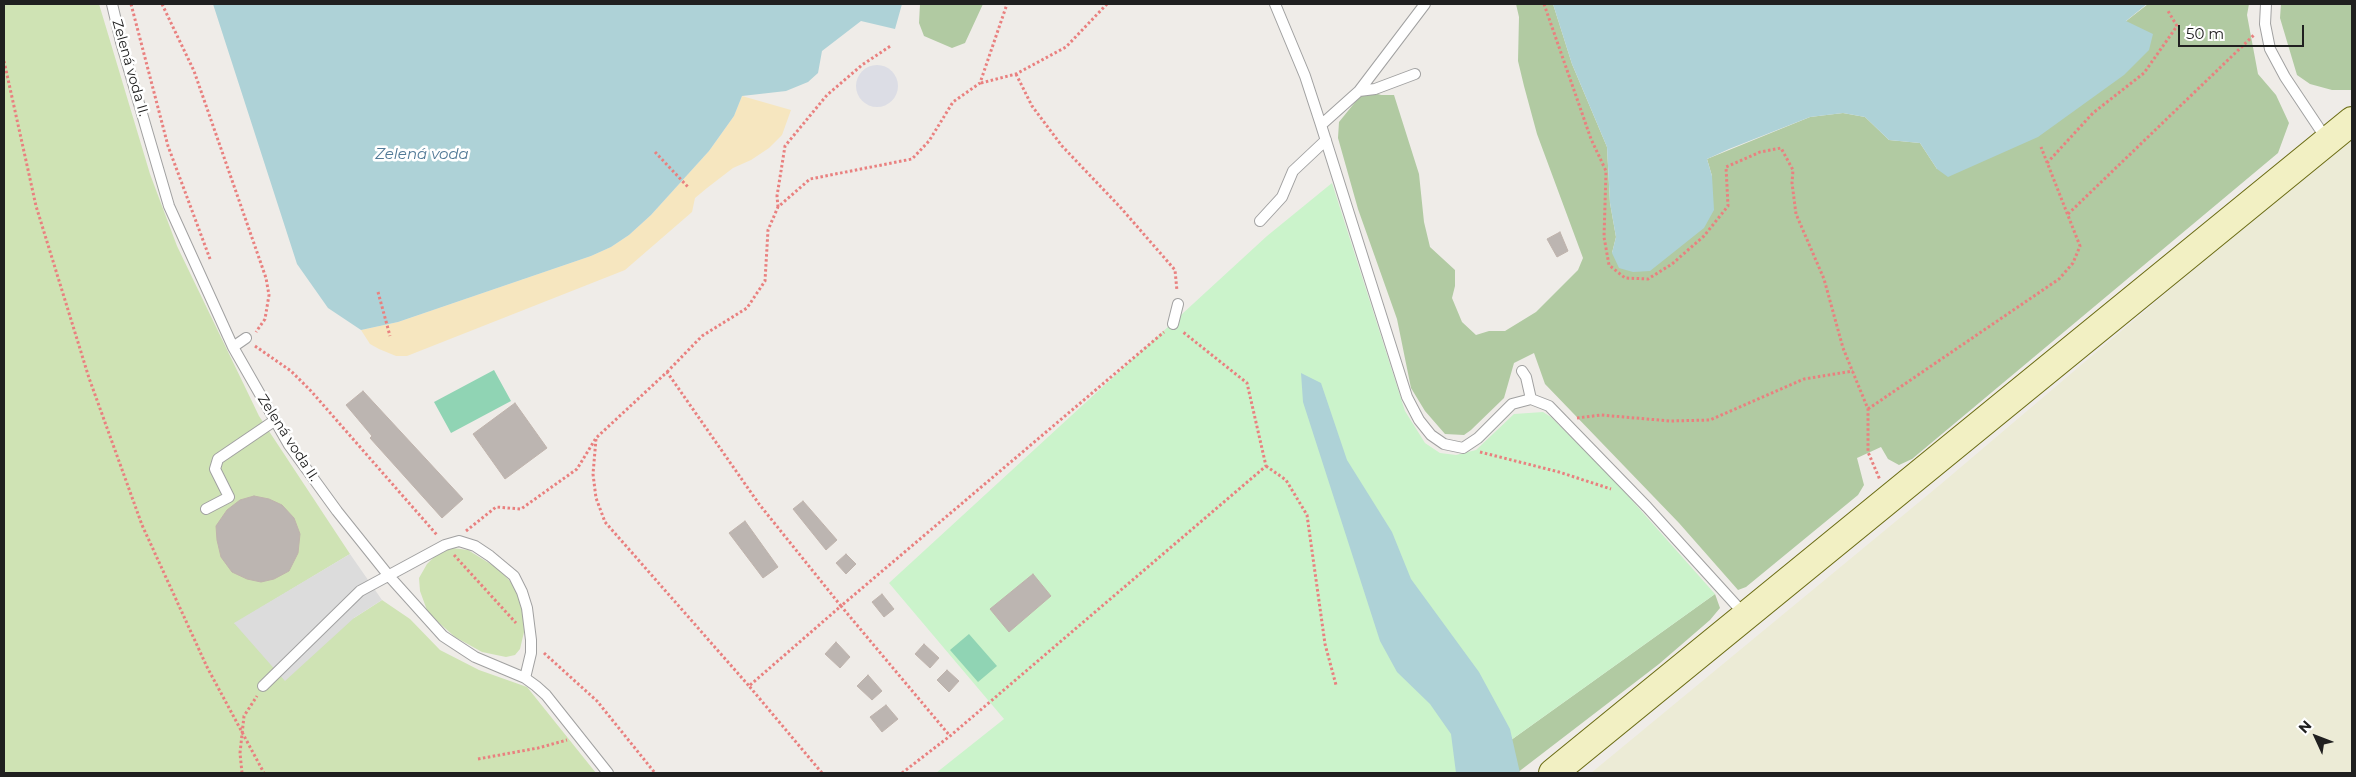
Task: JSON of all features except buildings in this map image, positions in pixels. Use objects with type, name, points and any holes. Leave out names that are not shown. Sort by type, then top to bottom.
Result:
[{"type":"main road","points":[[1563,765],[2352,121]]},
{"type":"lane","name":"Zelená voda II.","points":[[112,4],[121,42],[169,206],[233,347],[274,421],[337,511],[389,576],[443,636],[474,657],[524,678],[546,695],[608,773]]},
{"type":"lane","points":[[1274,4],[1305,76],[1407,397],[1419,420],[1431,435],[1444,444],[1463,448],[1478,438],[1512,404],[1531,399],[1549,406],[1647,507],[1746,616]]},
{"type":"lane","points":[[1321,125],[1358,90],[1425,4]]},
{"type":"lane","points":[[2266,4],[2265,24],[2270,49],[2284,77],[2328,140]]},
{"type":"lane","points":[[1358,90],[1375,89],[1415,74]]},
{"type":"lane","points":[[1260,221],[1282,197],[1294,171],[1326,140]]},
{"type":"lane","points":[[1173,324],[1178,304]]},
{"type":"lane","points":[[233,347],[246,338]]},
{"type":"lane","points":[[1522,370],[1526,377],[1531,399]]},
{"type":"lane","points":[[206,510],[229,497],[215,470],[218,459],[274,421]]},
{"type":"lane","points":[[263,686],[360,591],[459,541],[475,546],[514,576],[518,584],[527,608],[531,640],[531,652],[524,678]]},
{"type":"path","points":[[131,4],[168,146],[211,262]]},
{"type":"path","points":[[162,4],[194,71],[266,278],[270,295],[265,318],[258,331],[246,338]]},
{"type":"path","points":[[980,83],[1007,4]]},
{"type":"path","points":[[517,624],[450,545],[496,508],[521,509],[577,469],[596,438],[667,372],[702,336],[747,308],[765,280],[768,230],[778,207],[810,179],[912,159],[929,141],[953,102],[980,83],[1016,74],[1066,47],[1107,4]]},
{"type":"path","points":[[1544,4],[1591,139],[1606,171],[1604,237],[1609,265],[1625,278],[1648,280],[1672,264],[1704,236],[1728,206],[1726,167],[1760,152],[1781,148],[1793,170],[1792,183],[1796,214],[1824,279],[1843,348],[1868,409],[1868,452],[1874,469],[1890,498]]},
{"type":"path","points":[[2047,163],[2093,113],[2144,73],[2177,26],[2168,11]]},
{"type":"path","points":[[2068,214],[2265,24]]},
{"type":"path","points":[[778,207],[777,196],[785,146],[827,95],[862,65],[892,45]]},
{"type":"path","points":[[4,61],[36,206],[92,387],[142,525],[207,666],[264,773]]},
{"type":"path","points":[[1016,74],[1032,106],[1062,146],[1121,208],[1174,270],[1178,304]]},
{"type":"path","points":[[1868,409],[2059,279],[2073,263],[2080,246],[2041,147]]},
{"type":"path","points":[[656,152],[688,187]]},
{"type":"path","points":[[378,292],[390,336]]},
{"type":"path","points":[[749,686],[840,606],[1173,324],[1247,383],[1266,466],[1286,480],[1307,515],[1325,644],[1336,685]]},
{"type":"path","points":[[267,355],[291,371],[311,391],[439,537]]},
{"type":"path","points":[[1568,424],[1580,417],[1601,415],[1670,421],[1710,420],[1804,379],[1853,371]]},
{"type":"path","points":[[667,372],[759,504],[840,606],[950,736]]},
{"type":"path","points":[[596,438],[593,474],[596,498],[605,522],[749,686],[822,773]]},
{"type":"path","points":[[1463,448],[1513,458],[1612,490]]},
{"type":"path","points":[[902,773],[950,736],[1266,466]]},
{"type":"path","points":[[550,658],[597,701],[655,773]]},
{"type":"path","points":[[242,773],[240,754],[244,716],[263,686]]},
{"type":"path","points":[[478,759],[538,748],[579,736]]},
{"type":"green space","points":[[4,4],[99,4],[150,174],[177,246],[259,416],[350,554],[234,624],[354,618],[382,600],[410,619],[440,650],[479,670],[527,687],[596,773],[4,773]]},
{"type":"green space","points":[[920,4],[983,4],[965,43],[952,48],[924,36],[919,23]]},
{"type":"green space","points":[[1516,4],[1553,4],[1572,64],[1607,147],[1610,203],[1616,237],[1612,253],[1712,176],[1707,159],[1810,117],[1843,113],[1865,117],[1889,140],[1920,143],[1937,169],[2148,4],[2249,4],[2247,15],[2258,74],[2276,95],[2289,123],[2278,153],[1912,459],[1899,465],[1888,459],[1881,447],[1857,458],[1864,485],[1858,495],[1746,587],[1738,590],[1679,523],[1545,384],[1534,353],[1514,363],[1504,398],[1464,435],[1445,434],[1425,411],[1411,388],[1397,319],[1358,209],[1338,138],[1339,122],[1365,90],[1381,95],[1394,95],[1419,174],[1424,222],[1430,247],[1455,270],[1455,286],[1452,298],[1462,322],[1476,335],[1489,331],[1505,331],[1536,312],[1578,270],[1583,258],[1537,134],[1524,86],[1518,61],[1519,17]]},
{"type":"green space","points":[[2281,4],[2352,4],[2352,90],[2332,90],[2310,84],[2297,75],[2280,18]]},
{"type":"green space","points":[[2352,135],[2352,773],[1591,773],[1941,484]]},
{"type":"green space","points":[[1332,183],[1405,411],[1425,443],[1440,453],[1456,455],[1476,450],[1514,414],[1543,412],[1551,417],[1613,479],[1715,594],[1465,773],[936,773],[1004,719],[889,583],[1267,236]]},
{"type":"green space","points":[[494,370],[511,401],[451,433],[434,402]]},
{"type":"green space","points":[[453,548],[468,550],[497,568],[514,585],[523,607],[524,632],[520,649],[515,655],[506,657],[482,652],[455,637],[428,613],[420,591],[419,578],[427,564],[438,553]]},
{"type":"green space","points":[[1715,594],[1720,608],[1710,620],[1659,664],[1517,773],[1465,773]]},
{"type":"green space","points":[[969,634],[997,666],[978,682],[950,650]]},
{"type":"sand","points":[[742,96],[791,110],[782,135],[769,148],[751,160],[733,168],[695,198],[692,212],[625,270],[407,356],[396,356],[370,344],[361,330],[398,322],[591,256],[611,247],[629,235],[651,215],[709,151],[734,116]]},
{"type":"shaded area","points":[[877,65],[892,71],[898,86],[892,101],[877,107],[862,101],[856,86],[862,71]]},
{"type":"shaded area","points":[[350,554],[382,600],[354,618],[285,681],[234,623]]},
{"type":"water","name":"Zelená voda","points":[[213,4],[902,4],[895,29],[861,21],[822,51],[818,73],[808,82],[786,91],[742,96],[734,116],[709,151],[651,215],[629,235],[611,247],[591,256],[398,322],[361,330],[328,308],[297,264]]},
{"type":"water","points":[[1553,4],[2147,4],[2126,21],[2153,34],[2149,50],[2124,75],[2038,137],[1948,177],[1937,169],[1920,143],[1889,140],[1865,117],[1843,113],[1810,117],[1707,159],[1712,176],[1714,210],[1704,228],[1650,271],[1633,272],[1619,268],[1612,253],[1616,237],[1610,203],[1607,147],[1572,64]]},
{"type":"water","points":[[1301,373],[1321,383],[1347,460],[1392,532],[1411,579],[1479,672],[1510,729],[1520,773],[1456,773],[1451,734],[1430,704],[1397,672],[1380,641],[1303,402]]}]
